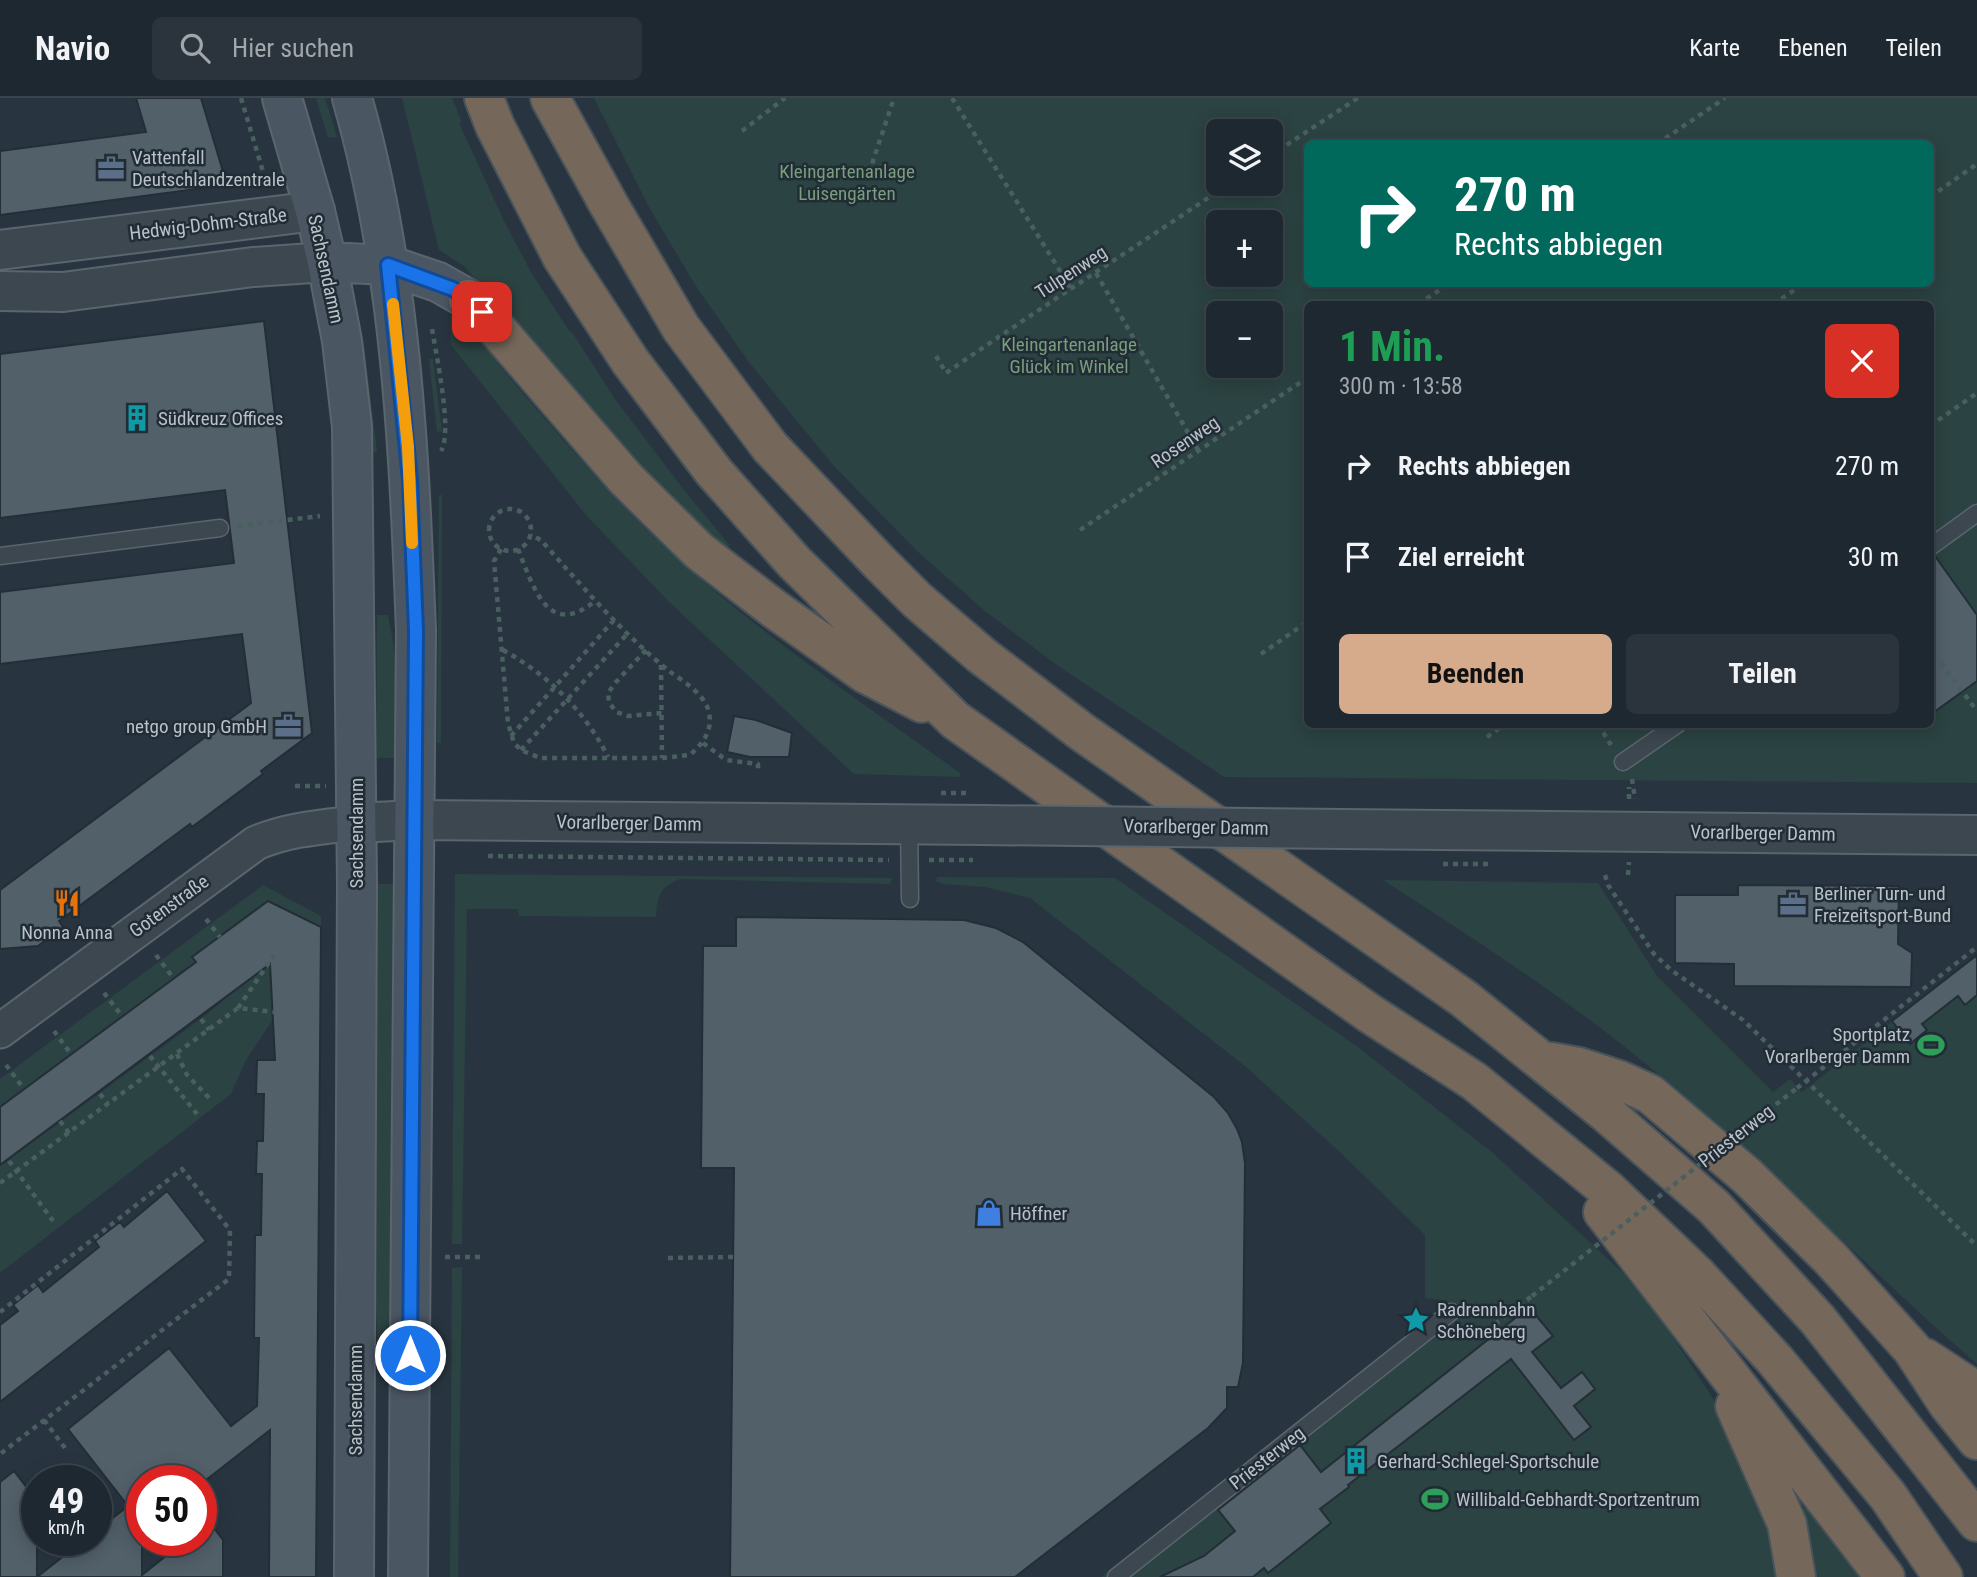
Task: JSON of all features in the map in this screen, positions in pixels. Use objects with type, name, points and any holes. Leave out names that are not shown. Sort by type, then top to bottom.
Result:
[{"type":"highway","points":[[484,98],[495,126],[562,257],[630,361],[705,461],[794,562],[955,720]]},
{"type":"highway","points":[[550,98],[681,328],[770,447],[917,600],[981,655],[1082,732],[1463,998],[1605,1112],[1724,1218],[1818,1320],[1977,1522]]},
{"type":"highway","points":[[468,299],[626,480],[699,551],[866,674],[955,720],[1358,1006],[1474,1081],[1544,1136],[1635,1216],[1736,1316],[1888,1496],[1943,1577]]},
{"type":"highway","points":[[1542,1060],[1579,1067],[1650,1094],[1747,1176],[1831,1259],[1912,1349],[1948,1404],[1977,1440]]},
{"type":"highway","points":[[1544,1136],[1885,1577]]},
{"type":"highway","points":[[1711,1349],[1787,1524],[1796,1577]]},
{"type":"highway","points":[[1912,1349],[1977,1392]]},
{"type":"main road","name":"Sachsendamm","points":[[282,98],[327,262],[342,341],[352,428],[357,823],[356,1575]]},
{"type":"main road","points":[[352,98],[364,141],[388,265],[410,480],[416,631],[408,1577]]},
{"type":"main road","name":"Hedwig-Dohm-Straße","points":[[315,211],[388,265]]},
{"type":"main road","points":[[327,262],[388,265],[438,282],[468,299]]},
{"type":"street","name":"Hedwig-Dohm-Straße","points":[[0,250],[315,211]]},
{"type":"street","points":[[0,291],[63,292],[253,267],[327,262]]},
{"type":"street","name":"Vorarlberger Damm","points":[[357,823],[414,820],[981,843],[1441,830],[1977,835]]},
{"type":"street","name":"Gotenstraße","points":[[0,1031],[256,843],[297,829],[357,823]]},
{"type":"lane","points":[[1934,544],[1977,513]]},
{"type":"lane","points":[[0,555],[220,528]]},
{"type":"lane","points":[[1626,768],[1673,728]]},
{"type":"lane","points":[[909,842],[910,899]]},
{"type":"lane","name":"Priesterweg","points":[[1116,1577],[1451,1312]]},
{"type":"path","points":[[241,98],[258,156]]},
{"type":"path","points":[[742,131],[785,98]]},
{"type":"path","points":[[869,173],[894,98]]},
{"type":"path","points":[[952,98],[1070,287]]},
{"type":"path","points":[[1283,147],[1358,98]]},
{"type":"path","points":[[1663,140],[1725,98]]},
{"type":"path","points":[[1934,194],[1977,164]]},
{"type":"path","name":"Tulpenweg","points":[[936,356],[946,373],[1070,287],[1096,273],[1212,196]]},
{"type":"path","points":[[1096,273],[1198,450]]},
{"type":"path","points":[[1423,301],[1444,287]]},
{"type":"path","points":[[1778,301],[1799,287]]},
{"type":"path","points":[[435,347],[444,411],[445,444]]},
{"type":"path","name":"Rosenweg","points":[[1080,530],[1304,380]]},
{"type":"path","points":[[1934,423],[1977,393]]},
{"type":"path","points":[[516,510],[531,524],[531,535],[526,544],[507,551],[500,549],[491,539],[490,526],[497,514],[516,510]]},
{"type":"path","points":[[220,528],[323,516]]},
{"type":"path","points":[[500,549],[494,561],[511,736],[514,743],[521,750],[540,758],[662,758],[690,755],[707,736],[709,712],[695,691],[661,664],[614,620],[541,540],[531,535]]},
{"type":"path","points":[[518,549],[537,596],[549,609],[565,615],[582,612],[596,600]]},
{"type":"path","points":[[511,736],[614,620]]},
{"type":"path","points":[[1261,654],[1304,624]]},
{"type":"path","points":[[521,750],[628,633]]},
{"type":"path","points":[[503,650],[522,660],[568,699],[597,737],[608,757]]},
{"type":"path","points":[[646,650],[608,693],[609,702],[616,712],[628,716],[662,713]]},
{"type":"path","points":[[1941,663],[1977,711]]},
{"type":"path","points":[[661,664],[662,758]]},
{"type":"path","points":[[1487,737],[1500,728]]},
{"type":"path","points":[[703,743],[726,760],[758,764],[758,771]]},
{"type":"path","points":[[1626,768],[1635,787],[1635,799]]},
{"type":"path","points":[[478,854],[493,857],[909,842],[981,843]]},
{"type":"path","points":[[1605,875],[1608,885],[1654,954],[1671,970],[1743,1020],[1977,1246]]},
{"type":"path","points":[[206,919],[220,937]]},
{"type":"path","name":"Priesterweg","points":[[1495,1324],[1977,947]]},
{"type":"path","points":[[156,955],[174,979]]},
{"type":"path","points":[[0,1184],[238,1008],[274,955]]},
{"type":"path","points":[[104,993],[122,1016]]},
{"type":"path","points":[[238,1008],[274,1012]]},
{"type":"path","points":[[201,1019],[209,1030]]},
{"type":"path","points":[[54,1031],[71,1054]]},
{"type":"path","points":[[177,1054],[187,1075],[212,1101]]},
{"type":"path","points":[[150,1056],[197,1114]]},
{"type":"path","points":[[6,1065],[24,1089]]},
{"type":"path","points":[[100,1094],[108,1104]]},
{"type":"path","points":[[60,1121],[69,1133]]},
{"type":"path","points":[[9,1161],[53,1221]]},
{"type":"path","points":[[0,1312],[182,1168],[230,1230],[229,1279],[0,1454]]},
{"type":"path","points":[[445,1257],[481,1257]]},
{"type":"path","points":[[668,1258],[733,1257]]},
{"type":"path","points":[[44,1420],[68,1452]]},
{"type":"green space","points":[[316,98],[325,98],[337,137],[328,138]]},
{"type":"green space","points":[[402,98],[452,98],[462,122],[459,123],[504,221],[532,274],[615,399],[730,546],[727,548],[682,512],[596,421],[464,266],[439,250]]},
{"type":"green space","points":[[594,98],[1977,98],[1977,783],[1224,777],[1057,665],[985,611],[918,552],[833,465],[748,361],[694,283],[650,209]]},
{"type":"green space","points":[[450,316],[464,321],[476,332],[496,357],[494,359],[592,472],[690,569],[764,631],[960,773],[961,777],[854,774],[668,601],[586,515],[451,345]]},
{"type":"green space","points":[[353,342],[364,343],[377,452],[370,453]]},
{"type":"green space","points":[[429,359],[433,359],[442,431],[437,432]]},
{"type":"green space","points":[[439,495],[442,495],[441,743],[437,743]]},
{"type":"green space","points":[[377,615],[388,615],[394,651],[400,758],[376,758]]},
{"type":"green space","points":[[455,874],[893,878],[890,884],[680,879],[668,885],[661,893],[656,917],[519,916],[518,909],[467,909],[462,1244],[452,1244]]},
{"type":"green space","points":[[937,877],[1115,878],[1355,1045],[1493,1153],[1622,1272],[1661,1319],[1712,1397],[1750,1476],[1762,1505],[1782,1577],[1101,1577],[1449,1301],[1425,1298],[1425,1235],[1342,1154],[1245,1066],[1030,898],[985,887],[943,884],[936,881]]},
{"type":"green space","points":[[1383,880],[1598,883],[1657,976],[1773,1092],[1790,1079],[1802,1092],[1977,955],[1977,1364],[1744,1149],[1631,1052],[1527,975]]},
{"type":"green space","points":[[378,884],[395,884],[393,1342],[378,1342],[376,1306]]},
{"type":"green space","points":[[263,885],[321,916],[321,928],[309,926],[310,921],[280,907],[278,910],[268,901],[193,956],[196,962],[0,1107],[0,1079]]},
{"type":"green space","points":[[273,955],[274,1018],[246,1060],[231,1094],[0,1273],[0,1166],[206,1015],[227,997],[223,992]]},
{"type":"green space","points":[[462,1267],[458,1577],[450,1577],[452,1268]]},
{"type":"green space","points":[[1809,1506],[1862,1577],[1809,1577],[1801,1510]]},
{"type":"building","name":"Vattenfall Deutschlandzentrale","points":[[136,98],[201,98],[227,185],[0,215],[0,151],[146,132]]},
{"type":"building","points":[[264,321],[312,733],[192,827],[190,824],[59,921],[63,927],[38,946],[0,949],[0,890],[251,703],[242,634],[0,664],[0,592],[234,563],[225,490],[0,518],[0,354]]},
{"type":"building","points":[[1934,556],[1977,615],[1977,681],[1934,712]]},
{"type":"building","points":[[734,716],[756,720],[792,733],[789,757],[750,757],[727,752]]},
{"type":"building","points":[[1738,885],[1899,886],[1898,944],[1912,953],[1911,987],[1734,986],[1734,964],[1675,963],[1675,895],[1738,895]]},
{"type":"building","points":[[268,901],[321,927],[316,1577],[269,1577],[270,1430],[217,1471],[217,1465],[126,1465],[126,1503],[112,1485],[112,1465],[96,1465],[68,1429],[169,1348],[231,1426],[257,1406],[259,1338],[254,1338],[255,1235],[261,1235],[262,1174],[256,1174],[257,1141],[263,1141],[264,1094],[256,1094],[257,1060],[275,1060],[270,964],[0,1165],[0,1107],[196,962],[192,957]]},
{"type":"building","name":"Höffner","points":[[736,917],[964,920],[996,928],[1023,942],[1214,1097],[1237,1129],[1245,1163],[1243,1363],[1238,1387],[1227,1387],[1227,1408],[1208,1428],[1015,1577],[730,1577],[734,1168],[701,1168],[703,946],[736,946]]},
{"type":"building","points":[[1977,955],[1977,995],[1965,1005],[1958,996],[1922,1024],[1927,1030],[1910,1044],[1892,1021]]},
{"type":"building","points":[[167,1191],[206,1241],[0,1402],[0,1325],[18,1311],[13,1305],[38,1285],[43,1292],[99,1247],[95,1241],[120,1222],[124,1227]]},
{"type":"building","name":"Gerhard-Schlegel-Sportschule","points":[[1529,1307],[1553,1336],[1532,1352],[1561,1388],[1582,1372],[1595,1389],[1574,1406],[1591,1427],[1574,1440],[1511,1359],[1320,1509],[1331,1523],[1268,1573],[1264,1568],[1253,1577],[1160,1577],[1204,1556],[1235,1531],[1218,1510],[1300,1445],[1321,1472]]},
{"type":"building","points":[[14,1471],[21,1480],[21,1556],[37,1556],[37,1577],[0,1577],[0,1482]]},
{"type":"building","points":[[126,1508],[126,1556],[142,1556],[142,1575],[166,1556],[217,1556],[217,1532],[223,1540],[223,1577],[37,1577],[64,1556],[112,1556],[112,1518]]},
{"type":"slow traffic","points":[[393,304],[408,447],[412,543]]},
{"type":"place","name":"Vattenfall Deutschlandzentrale","points":[[111,168]]},
{"type":"place","name":"Südkreuz Offices","points":[[137,418]]},
{"type":"place","name":"netgo group GmbH","points":[[288,726]]},
{"type":"place","name":"Nonna Anna","points":[[67,903]]},
{"type":"place","name":"Berliner Turn- und Freizeitsport-Bund","points":[[1793,904]]},
{"type":"place","name":"Sportplatz Vorarlberger Damm","points":[[1931,1045]]},
{"type":"place","name":"Höffner","points":[[989,1213]]},
{"type":"place","name":"Radrennbahn Schöneberg","points":[[1416,1320]]},
{"type":"place","name":"Gerhard-Schlegel-Sportschule","points":[[1356,1461]]},
{"type":"place","name":"Willibald-Gebhardt-Sportzentrum","points":[[1435,1499]]},
{"type":"route","points":[[410,1355],[416,631],[410,480],[388,265],[453,289],[482,312]]},
{"type":"park label","name":"Kleingartenanlage Luisengärten","points":[[847,182]]},
{"type":"park label","name":"Kleingartenanlage Glück im Winkel","points":[[1069,355]]}]
